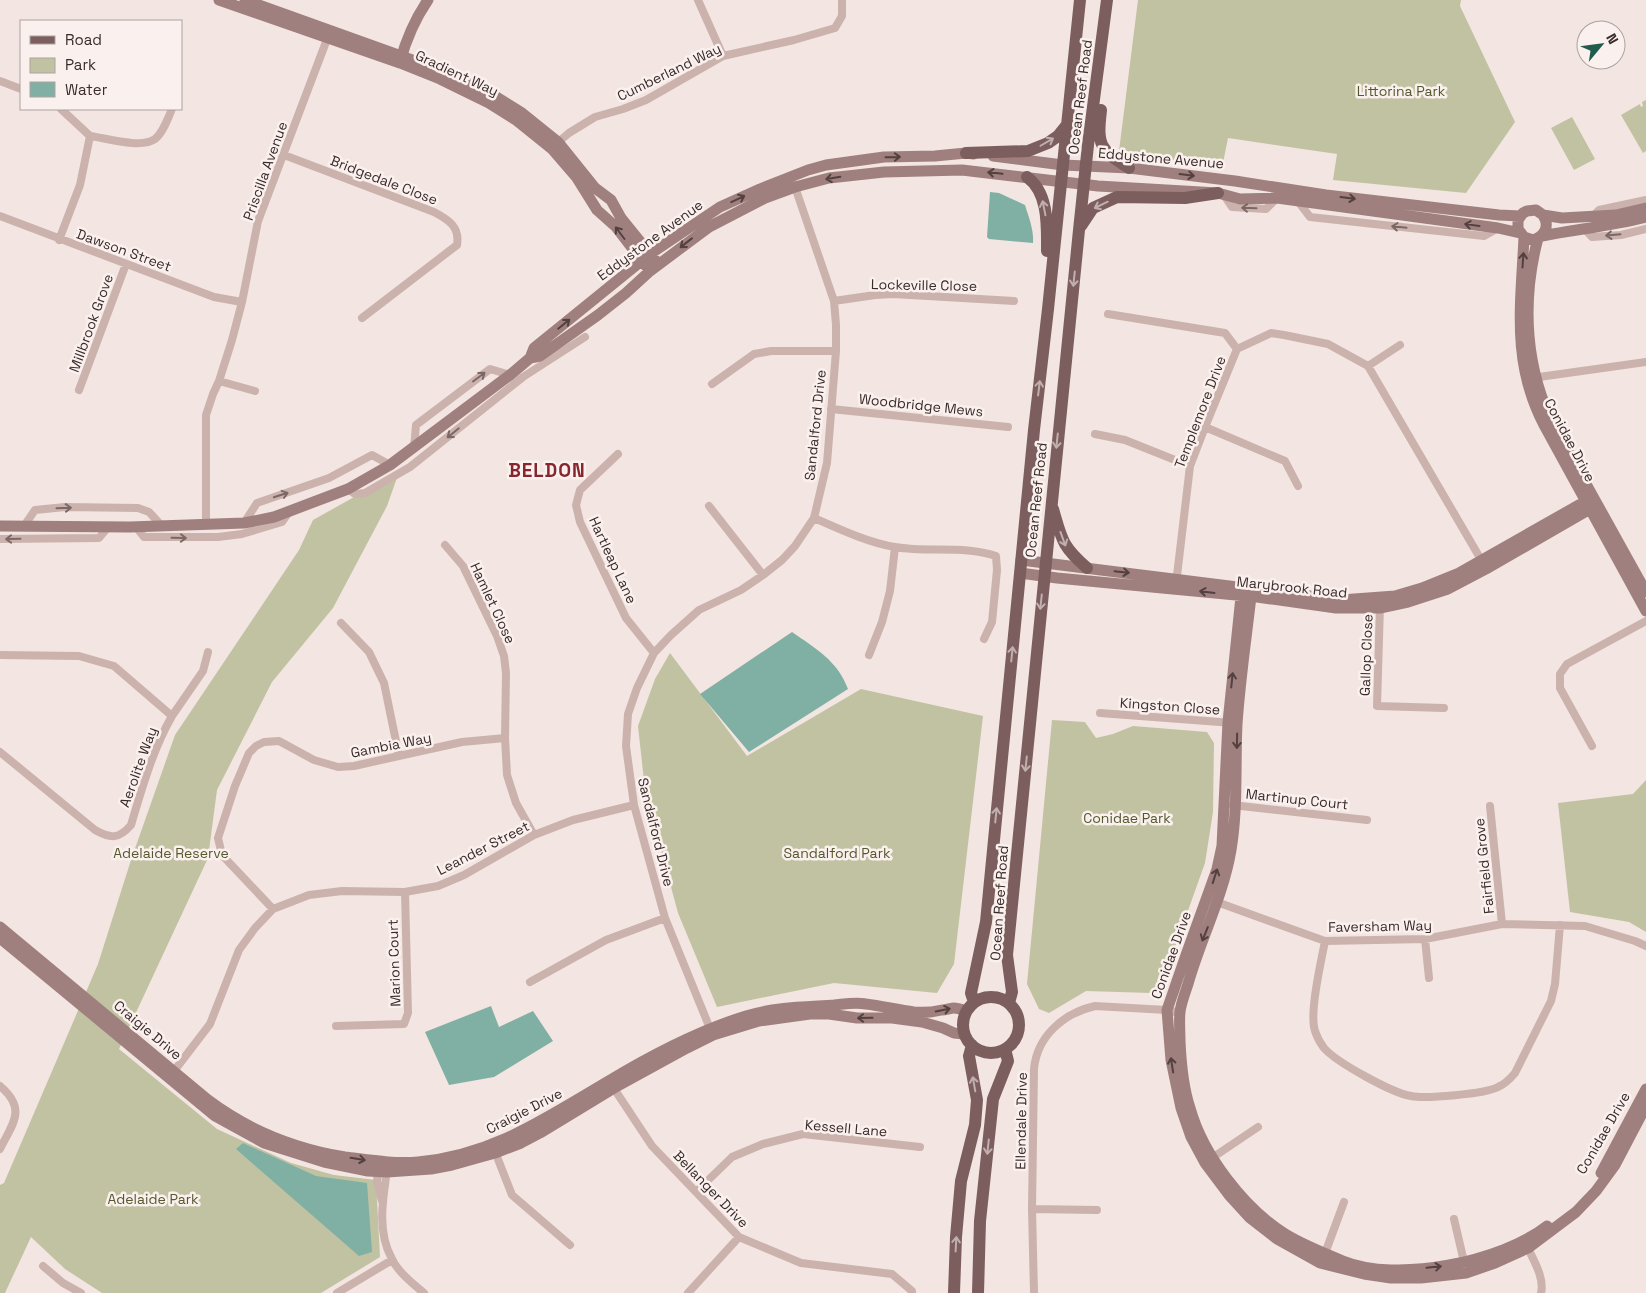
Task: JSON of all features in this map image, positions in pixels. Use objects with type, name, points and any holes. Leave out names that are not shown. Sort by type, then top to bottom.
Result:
[{"type":"main road","name":"Gradient Way","points":[[219,0],[247,3],[328,35],[468,82],[490,93],[522,113],[595,188],[611,200],[646,258]]},
{"type":"main road","points":[[401,59],[410,33],[428,0]]},
{"type":"main road","name":"Ocean Reef Road","points":[[970,1006],[986,922],[1034,430],[1080,0]]},
{"type":"main road","points":[[1108,0],[1109,38],[1099,133],[1105,150],[1129,168]]},
{"type":"main road","name":"Ocean Reef Road","points":[[1009,1003],[1012,992],[1007,955],[1051,501],[1086,166],[1108,0]]},
{"type":"main road","points":[[966,153],[1028,152],[1048,143],[1058,136],[1066,126]]},
{"type":"main road","name":"Gradient Way","points":[[555,146],[597,210],[616,227],[654,268]]},
{"type":"main road","name":"Eddystone Avenue","points":[[530,358],[540,356],[598,315],[654,268],[709,227],[826,165],[859,160],[966,153],[1062,165],[1129,168],[1235,181],[1326,195],[1520,216]]},
{"type":"main road","points":[[936,156],[944,165],[962,170]]},
{"type":"main road","name":"Eddystone Avenue","points":[[1,524],[136,527],[244,523],[274,517],[348,489],[390,465],[487,399],[530,358],[534,348],[646,258],[720,207],[793,182],[861,174],[962,170],[1084,185],[1220,194],[1240,199],[1277,198],[1297,200],[1498,228],[1522,235]]},
{"type":"main road","points":[[1027,177],[1034,182],[1040,193],[1047,222],[1048,309]]},
{"type":"main road","points":[[1079,230],[1093,208],[1117,197],[1185,198],[1220,194],[1235,181]]},
{"type":"main road","points":[[1646,208],[1616,215],[1562,218],[1543,215],[1540,212],[1531,210],[1523,213],[1517,224],[1522,235],[1533,240],[1584,228],[1619,224],[1646,217]]},
{"type":"main road","points":[[1540,237],[1545,232],[1547,223],[1543,215]]},
{"type":"main road","name":"Conidae Drive","points":[[1522,235],[1519,319],[1520,350],[1549,416],[1646,611]]},
{"type":"main road","name":"Conidae Drive","points":[[1531,378],[1528,306],[1534,253],[1540,237]]},
{"type":"main road","points":[[1051,501],[1062,540],[1071,554],[1087,568]]},
{"type":"main road","name":"Conidae Drive","points":[[1592,504],[1646,592]]},
{"type":"main road","name":"Marybrook Road","points":[[1020,573],[1176,584],[1246,592],[1336,608],[1408,602],[1441,591],[1592,504]]},
{"type":"main road","name":"Marybrook Road","points":[[1021,560],[1087,568],[1176,584]]},
{"type":"main road","name":"Conidae Drive","points":[[1209,1160],[1188,1102],[1181,1060],[1180,1013],[1213,900],[1217,869],[1230,805],[1232,723],[1246,592]]},
{"type":"main road","name":"Conidae Drive","points":[[1213,900],[1186,955],[1168,1010],[1171,1060],[1181,1108],[1191,1137],[1209,1160],[1229,1195],[1250,1218],[1277,1239],[1364,1274],[1391,1278],[1421,1278],[1495,1263],[1576,1212],[1596,1190],[1615,1164],[1646,1106]]},
{"type":"main road","name":"Craigie Drive","points":[[0,927],[171,1075]]},
{"type":"main road","name":"Craigie Drive","points":[[0,938],[171,1075],[223,1111],[258,1131],[289,1142],[382,1167],[493,1149],[611,1084],[684,1040],[712,1032],[810,1014],[829,1014],[857,1018],[892,1018],[922,1022],[954,1033],[964,1034]]},
{"type":"main road","points":[[992,996],[1001,998],[1009,1003],[1017,1014],[1019,1027],[1015,1040],[1005,1049],[997,1052],[988,1053],[972,1045],[964,1034],[963,1020],[970,1006],[982,998],[992,996]]},
{"type":"main road","name":"Craigie Drive","points":[[712,1032],[747,1016],[767,1010],[802,1006],[856,1003],[919,1012],[932,1012],[970,1006]]},
{"type":"main road","points":[[954,1293],[961,1181],[975,1125],[976,1100],[969,1056],[972,1045]]},
{"type":"main road","points":[[978,1293],[980,1221],[993,1099],[1008,1061],[1005,1049]]},
{"type":"main road","name":"Conidae Drive","points":[[1526,1244],[1568,1209],[1603,1170],[1646,1089]]},
{"type":"street","points":[[698,0],[723,56]]},
{"type":"street","name":"Cumberland Way","points":[[555,146],[569,133],[595,117],[646,100],[723,56],[794,40],[835,28],[842,16],[842,0]]},
{"type":"street","name":"Priscilla Avenue","points":[[206,524],[206,415],[212,394],[219,381],[242,302],[258,221],[328,35]]},
{"type":"street","points":[[0,81],[20,89]]},
{"type":"street","points":[[62,110],[90,136],[145,143],[156,139],[172,110]]},
{"type":"street","points":[[59,240],[80,185],[90,136]]},
{"type":"street","name":"Bridgedale Close","points":[[284,155],[434,212],[455,227],[458,238],[457,245],[362,318]]},
{"type":"street","name":"Sandalford Drive","points":[[712,1032],[665,918],[634,806],[626,746],[628,714],[637,688],[654,653],[671,635],[700,610],[741,590],[782,560],[795,546],[814,518],[827,463],[836,351],[836,325],[834,301],[793,182]]},
{"type":"street","points":[[1592,217],[1599,210],[1646,200]]},
{"type":"street","name":"Dawson Street","points":[[0,216],[59,240],[214,297],[242,302]]},
{"type":"street","points":[[1584,228],[1592,237],[1621,235],[1646,229]]},
{"type":"street","name":"Millbrook Grove","points":[[79,390],[126,264]]},
{"type":"street","name":"Lockeville Close","points":[[834,301],[884,294],[1014,301]]},
{"type":"street","points":[[1108,314],[1225,333],[1237,350]]},
{"type":"street","name":"Templemore Drive","points":[[1176,584],[1190,466],[1237,350],[1271,333],[1328,344],[1368,366]]},
{"type":"street","name":"Eddystone Avenue","points":[[348,489],[355,494],[365,493],[410,467],[487,399],[585,337]]},
{"type":"street","points":[[1400,344],[1368,366],[1484,565]]},
{"type":"street","points":[[712,384],[754,354],[836,351]]},
{"type":"street","points":[[1531,378],[1646,362]]},
{"type":"street","points":[[414,448],[416,425],[490,369],[510,375]]},
{"type":"street","points":[[219,381],[255,391]]},
{"type":"street","name":"Woodbridge Mews","points":[[831,408],[1008,427]]},
{"type":"street","points":[[1205,427],[1285,461],[1298,486]]},
{"type":"street","points":[[1095,434],[1125,440],[1190,466]]},
{"type":"street","name":"Hartleap Lane","points":[[618,454],[580,490],[576,505],[580,522],[626,618],[654,653]]},
{"type":"street","points":[[244,523],[257,503],[329,478],[372,455],[390,465]]},
{"type":"street","points":[[709,506],[763,575]]},
{"type":"street","points":[[24,526],[35,510],[65,507],[138,508],[149,512],[161,525]]},
{"type":"street","name":"Eddystone Avenue","points":[[136,527],[144,537],[218,537],[242,534],[282,522],[289,512]]},
{"type":"street","points":[[814,518],[856,536],[895,547],[982,551],[996,556],[998,570],[992,622],[984,639]]},
{"type":"street","points":[[0,539],[99,538],[109,526]]},
{"type":"street","name":"Hamlet Close","points":[[446,545],[463,566],[497,636],[504,656],[506,673],[505,738]]},
{"type":"street","points":[[868,655],[882,622],[890,591],[895,547]]},
{"type":"street","name":"Gallop Close","points":[[1379,603],[1377,706],[1444,708]]},
{"type":"street","points":[[1592,746],[1560,688],[1560,674],[1567,664],[1646,621]]},
{"type":"street","points":[[341,623],[369,652],[384,683],[399,756]]},
{"type":"street","points":[[172,716],[203,671],[208,652]]},
{"type":"street","name":"Aerolite Way","points":[[0,654],[79,656],[114,666],[172,716],[166,726],[131,825],[123,834],[116,837],[105,836],[95,830],[0,752]]},
{"type":"street","name":"Kingston Close","points":[[1100,713],[1232,723]]},
{"type":"street","points":[[505,738],[507,775],[516,803],[534,835]]},
{"type":"street","name":"Gambia Way","points":[[273,909],[222,855],[218,838],[235,786],[249,753],[256,746],[264,742],[279,741],[314,760],[338,767],[354,766],[462,742],[505,738]]},
{"type":"street","name":"Martinup Court","points":[[1230,805],[1367,820]]},
{"type":"street","name":"Leander Street","points":[[171,1075],[210,1024],[239,950],[255,928],[273,909],[309,895],[342,891],[405,892],[438,886],[464,875],[534,835],[573,820],[634,806]]},
{"type":"street","name":"Fairfield Grove","points":[[1490,806],[1502,924]]},
{"type":"street","name":"Marion Court","points":[[336,1026],[404,1024],[408,1013],[405,892]]},
{"type":"street","name":"Faversham Way","points":[[1213,900],[1325,941],[1425,939],[1502,924],[1585,926],[1618,935],[1646,946]]},
{"type":"street","points":[[530,982],[606,940],[665,918]]},
{"type":"street","points":[[1325,941],[1312,1017],[1314,1030],[1319,1040],[1325,1049],[1342,1063],[1392,1090],[1408,1096],[1422,1098],[1489,1091],[1507,1082],[1515,1073],[1551,1001],[1555,984],[1560,925]]},
{"type":"street","points":[[1425,939],[1429,978]]},
{"type":"street","name":"Ellendale Drive","points":[[1034,1293],[1032,1209],[1034,1069],[1035,1060],[1043,1042],[1058,1023],[1084,1009],[1095,1006],[1168,1010],[1180,1013]]},
{"type":"street","name":"Bellanger Drive","points":[[611,1084],[652,1146],[739,1238],[801,1263],[892,1274],[912,1293]]},
{"type":"street","points":[[0,1086],[13,1100],[15,1114],[14,1121],[0,1149]]},
{"type":"street","points":[[1209,1160],[1258,1127]]},
{"type":"street","name":"Kessell Lane","points":[[697,1192],[732,1157],[763,1144],[803,1134],[920,1147]]},
{"type":"street","points":[[493,1149],[512,1195],[570,1245]]},
{"type":"street","points":[[382,1167],[383,1231],[392,1260],[400,1271],[424,1293]]},
{"type":"street","points":[[1323,1258],[1344,1202]]},
{"type":"street","points":[[1032,1209],[1097,1210]]},
{"type":"street","points":[[1454,1218],[1465,1268]]},
{"type":"street","points":[[688,1293],[739,1238]]},
{"type":"street","points":[[1526,1244],[1541,1278],[1541,1293]]},
{"type":"street","points":[[337,1293],[392,1260]]},
{"type":"street","points":[[43,1266],[63,1283],[81,1293]]},
{"type":"green space","name":"Littorina Park","points":[[1138,0],[1461,0],[1460,6],[1515,122],[1466,193],[1333,180],[1337,154],[1228,138],[1222,168],[1119,151]]},
{"type":"green space","points":[[1646,100],[1646,151],[1643,153],[1621,115],[1640,104],[1641,107],[1643,106],[1642,102]]},
{"type":"green space","points":[[1572,117],[1595,159],[1574,170],[1551,128]]},
{"type":"green space","points":[[399,472],[387,506],[333,608],[272,682],[217,790],[208,858],[119,1049],[217,1129],[291,1163],[334,1175],[376,1180],[380,1257],[321,1293],[102,1293],[65,1269],[31,1237],[5,1293],[0,1293],[0,1185],[4,1183],[98,964],[131,860],[175,735],[299,550],[313,520]]},
{"type":"green space","name":"Sandalford Park","points":[[670,653],[747,756],[861,689],[983,716],[954,964],[937,993],[834,983],[717,1007],[678,913],[645,790],[638,726],[655,679]]},
{"type":"green space","name":"Conidae Park","points":[[1052,720],[1085,722],[1096,738],[1133,726],[1207,732],[1214,743],[1213,812],[1205,863],[1161,986],[1151,993],[1086,991],[1049,1013],[1039,1009],[1027,984]]},
{"type":"green space","points":[[1646,780],[1646,932],[1629,922],[1570,912],[1558,803],[1633,794]]},
{"type":"water","points":[[990,192],[999,193],[1025,205],[1032,229],[1033,243],[989,239],[987,237]]},
{"type":"water","points":[[792,632],[832,663],[844,679],[848,689],[749,752],[700,694]]},
{"type":"water","points":[[491,1006],[499,1027],[533,1011],[553,1041],[494,1077],[449,1085],[425,1032]]},
{"type":"water","points":[[243,1143],[316,1176],[367,1183],[372,1252],[359,1256],[236,1149]]},
{"type":"district","name":"BELDON","points":[[547,470]]},
{"type":"park label","name":"Adelaide Reserve","points":[[171,853]]},
{"type":"park label","name":"Adelaide Park","points":[[153,1199]]}]
